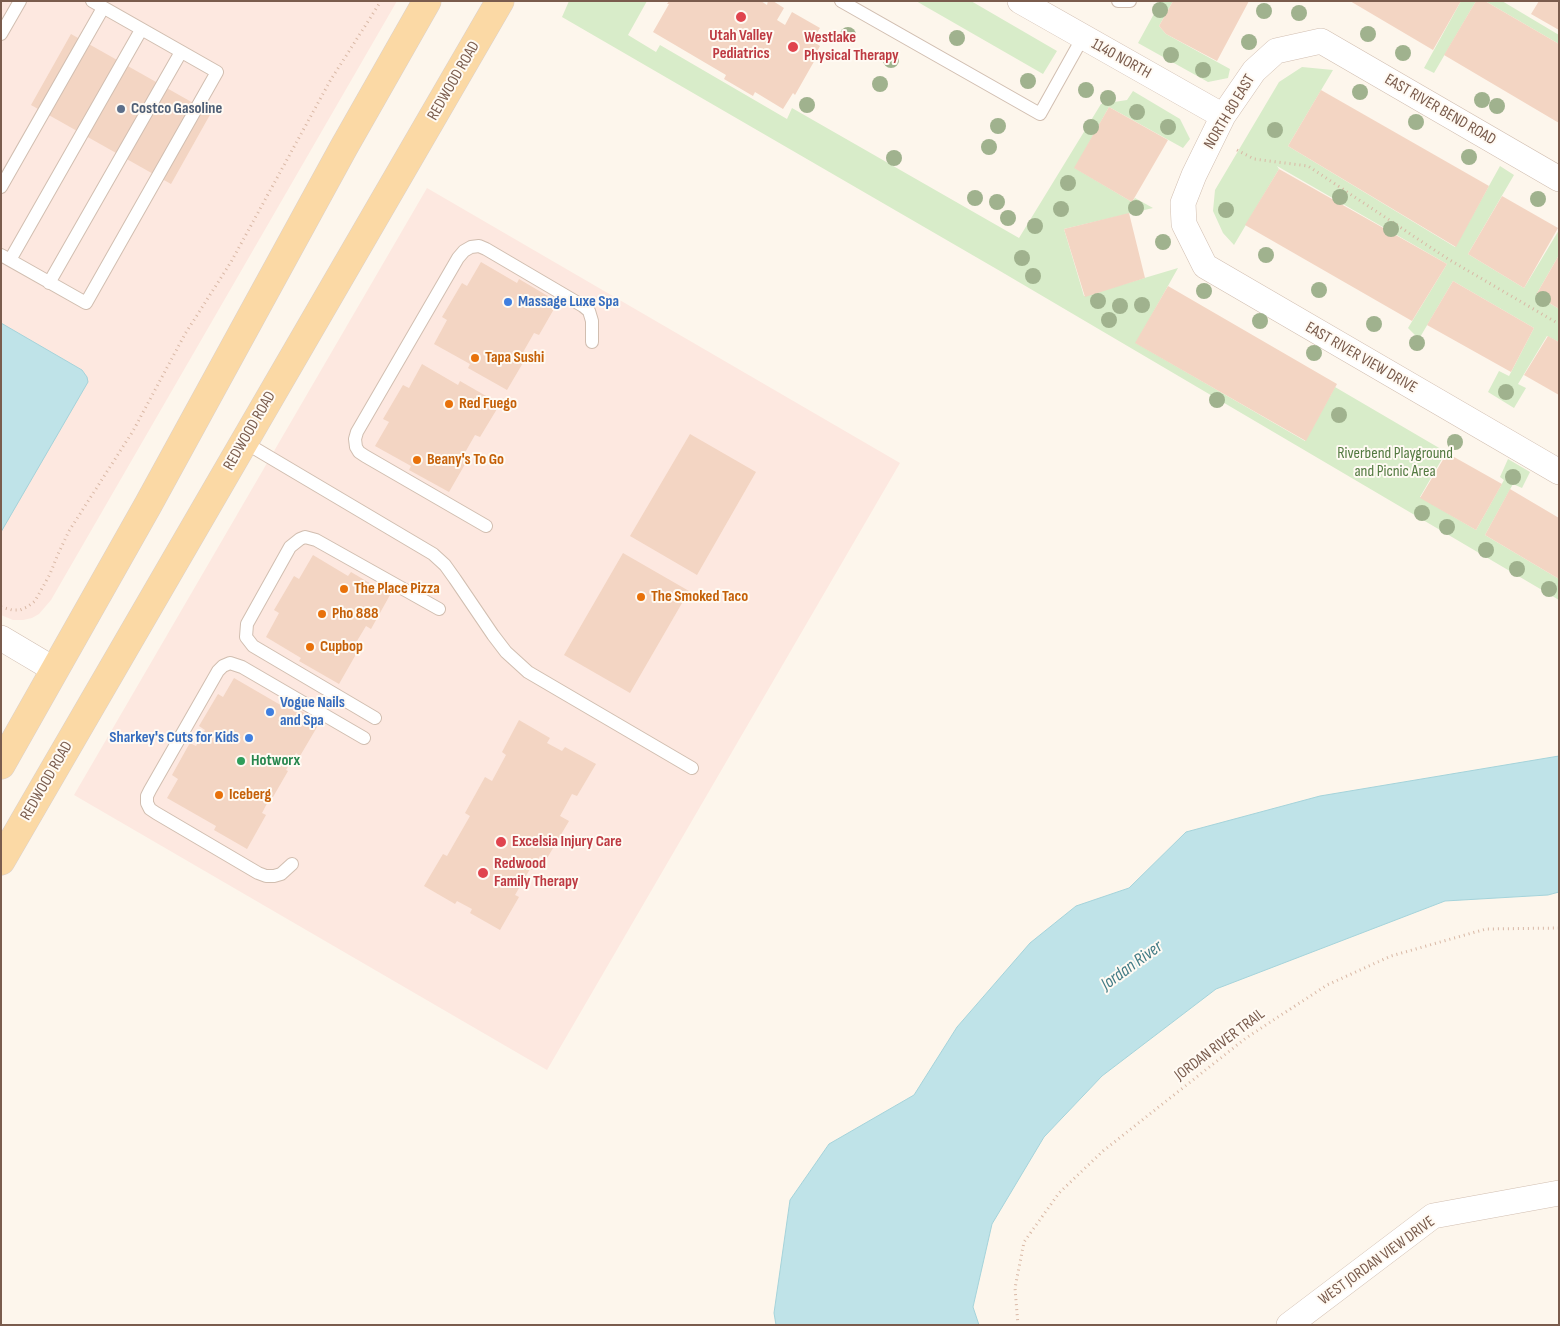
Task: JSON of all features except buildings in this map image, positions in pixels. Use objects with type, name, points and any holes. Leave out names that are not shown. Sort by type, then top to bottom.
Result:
[{"type":"main road","points":[[1,765],[56,670],[344,147],[427,1]]},
{"type":"main road","name":"REDWOOD ROAD","points":[[1,861],[500,1]]},
{"type":"street","name":"1140 NORTH","points":[[1020,1],[1223,116]]},
{"type":"street","name":"NORTH 80 EAST","points":[[1184,224],[1183,203],[1194,175],[1223,116],[1254,71],[1276,50],[1321,41]]},
{"type":"street","name":"EAST RIVER BEND ROAD","points":[[1321,41],[1559,179]]},
{"type":"street","name":"EAST RIVER VIEW DRIVE","points":[[1184,224],[1205,266],[1559,472]]},
{"type":"street","points":[[1,638],[56,670]]},
{"type":"street","name":"WEST JORDAN VIEW DRIVE","points":[[1289,1325],[1434,1216],[1559,1192]]},
{"type":"lane","points":[[1,34],[20,1]]},
{"type":"lane","points":[[92,1],[217,72],[86,303],[5,258],[141,30]]},
{"type":"lane","points":[[841,1],[1040,114],[1083,37]]},
{"type":"lane","points":[[1118,1],[1130,1]]},
{"type":"lane","points":[[1,187],[103,8]]},
{"type":"lane","points":[[50,283],[181,52]]},
{"type":"lane","points":[[486,526],[359,452],[355,439],[357,432],[458,258],[471,247],[479,246],[486,249],[583,306],[589,311],[592,321],[592,342]]},
{"type":"lane","points":[[244,442],[433,554],[450,572],[506,652],[528,672],[692,768]]},
{"type":"lane","points":[[376,718],[252,646],[246,637],[247,624],[290,547],[300,538],[305,537],[316,540],[438,608]]},
{"type":"lane","points":[[292,864],[281,874],[274,876],[258,873],[156,814],[147,803],[147,796],[218,671],[230,663],[242,667],[364,738]]},
{"type":"path","points":[[1,607],[20,610],[27,608],[38,597],[69,531],[133,431],[185,334],[231,262],[330,81],[381,1]]},
{"type":"path","points":[[1232,147],[1254,160],[1308,166],[1448,259],[1559,324]]},
{"type":"path","name":"JORDAN RIVER TRAIL","points":[[1018,1325],[1014,1288],[1024,1242],[1059,1193],[1103,1151],[1246,1038],[1327,985],[1391,956],[1486,929],[1559,928]]},
{"type":"shaded area","points":[[1,1],[397,1],[51,600],[39,614],[23,620],[13,620],[1,615]]},
{"type":"shaded area","points":[[427,188],[900,463],[547,1070],[74,795]]},
{"type":"green space","name":"Riverbend Playground and Picnic Area","points":[[569,1],[647,1],[628,35],[656,52],[660,45],[787,119],[792,108],[1019,238],[1101,104],[1127,100],[1133,91],[1180,119],[1190,139],[1183,148],[1109,107],[1075,168],[1132,202],[1135,198],[1153,208],[1064,229],[1084,296],[1178,268],[1136,343],[1305,441],[1335,387],[1446,452],[1420,497],[1476,530],[1504,480],[1500,477],[1508,459],[1530,472],[1522,488],[1513,484],[1485,535],[1559,579],[1559,600],[1000,271],[562,17]]},
{"type":"green space","points":[[916,1],[971,1],[1057,51],[1043,74]]},
{"type":"green space","points":[[1161,1],[1173,1],[1159,26],[1166,34],[1230,69],[1228,78],[1208,82],[1138,43]]},
{"type":"green space","points":[[1461,1],[1476,1],[1434,73],[1424,68]]},
{"type":"green space","points":[[1485,1],[1502,1],[1559,35],[1559,44]]},
{"type":"green space","points":[[1302,67],[1333,70],[1288,146],[1455,247],[1500,166],[1514,175],[1468,254],[1524,288],[1559,230],[1559,255],[1536,295],[1559,309],[1559,342],[1547,336],[1518,384],[1526,388],[1514,408],[1488,392],[1499,371],[1509,376],[1534,328],[1453,281],[1419,339],[1408,328],[1447,264],[1277,166],[1279,169],[1234,245],[1223,233],[1213,211],[1215,190],[1279,82]]},
{"type":"water","points":[[1,323],[82,370],[88,382],[1,532]]},
{"type":"water","name":"Jordan River","points":[[1559,756],[1559,892],[1548,895],[1445,901],[1216,989],[1102,1076],[1044,1137],[992,1224],[973,1307],[979,1325],[776,1325],[774,1313],[790,1200],[829,1144],[914,1095],[957,1027],[1030,943],[1076,906],[1129,888],[1186,832],[1320,796]]},
{"type":"place","name":"Utah Valley Pediatrics","points":[[741,17]]},
{"type":"place","name":"Westlake Physical Therapy","points":[[793,47]]},
{"type":"place","name":"Costco Gasoline","points":[[121,109]]},
{"type":"place","name":"Massage Luxe Spa","points":[[508,302]]},
{"type":"place","name":"Tapa Sushi","points":[[475,358]]},
{"type":"place","name":"Red Fuego","points":[[449,404]]},
{"type":"place","name":"Beany's To Go","points":[[417,460]]},
{"type":"place","name":"The Place Pizza","points":[[344,589]]},
{"type":"place","name":"The Smoked Taco","points":[[641,597]]},
{"type":"place","name":"Pho 888","points":[[322,614]]},
{"type":"place","name":"Cupbop","points":[[310,647]]},
{"type":"place","name":"Vogue Nails and Spa","points":[[270,712]]},
{"type":"place","name":"Sharkey's Cuts for Kids","points":[[249,738]]},
{"type":"place","name":"Hotworx","points":[[241,761]]},
{"type":"place","name":"Iceberg","points":[[219,795]]},
{"type":"place","name":"Excelsia Injury Care","points":[[501,842]]},
{"type":"place","name":"Redwood Family Therapy","points":[[483,873]]}]
